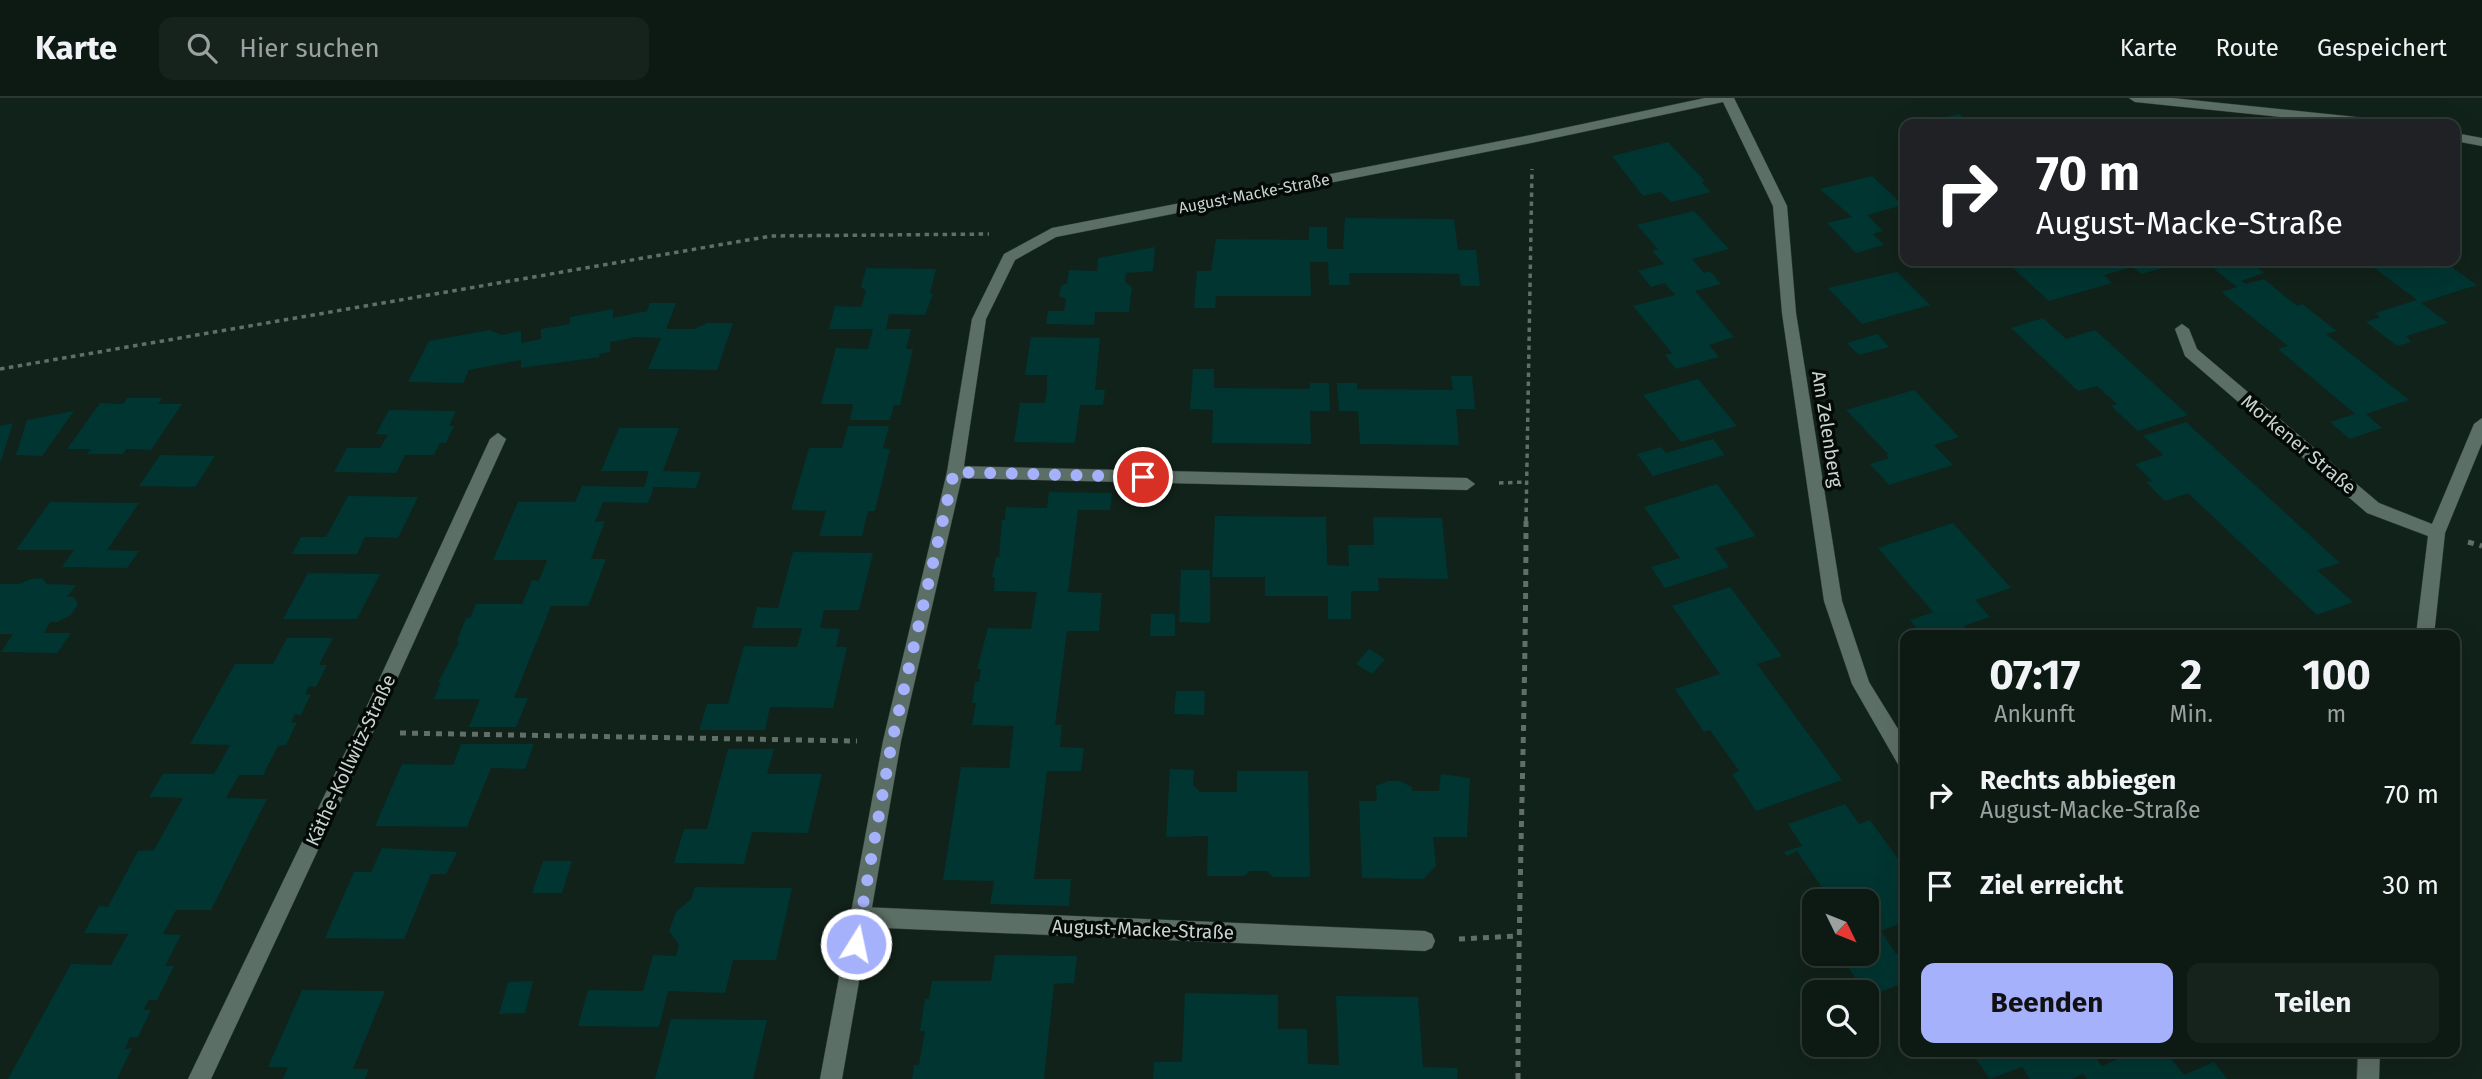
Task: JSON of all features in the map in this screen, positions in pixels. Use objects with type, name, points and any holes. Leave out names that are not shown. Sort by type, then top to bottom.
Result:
[{"type":"street","name":"August-Macke-Straße","points":[[831,1079],[892,741],[954,472],[979,319],[1009,257],[1052,233],[1726,98]]},
{"type":"street","name":"Am Zelenberg","points":[[1726,98],[1780,206],[1789,313],[1833,601],[1861,684],[1900,750]]},
{"type":"street","points":[[2135,98],[2337,119]]},
{"type":"street","points":[[2460,138],[2482,142]]},
{"type":"street","name":"Morkener Straße","points":[[2182,329],[2190,352],[2373,508],[2437,533]]},
{"type":"street","points":[[2426,630],[2437,533],[2482,424]]},
{"type":"street","name":"Käthe-Kollwitz-Straße","points":[[199,1079],[364,732],[498,439]]},
{"type":"street","points":[[954,472],[1467,484]]},
{"type":"street","name":"August-Macke-Straße","points":[[861,917],[1425,941]]},
{"type":"street","points":[[2368,1079],[2369,1057]]},
{"type":"path","points":[[1518,1079],[1531,139]]},
{"type":"path","points":[[0,369],[771,236],[1052,233]]},
{"type":"path","points":[[364,732],[892,741]]},
{"type":"path","points":[[1425,941],[1518,936]]},
{"type":"building","points":[[1959,114],[1966,119],[1938,119]]},
{"type":"building","points":[[1668,142],[1705,181],[1701,182],[1711,192],[1671,202],[1661,192],[1643,196],[1612,156]]},
{"type":"building","points":[[1872,176],[1900,202],[1900,206],[1867,215],[1883,231],[1873,234],[1884,245],[1856,253],[1827,223],[1852,217],[1820,189]]},
{"type":"building","points":[[1694,211],[1729,249],[1692,259],[1704,273],[1710,271],[1721,284],[1695,291],[1734,337],[1709,345],[1719,357],[1676,369],[1665,355],[1672,353],[1633,306],[1675,295],[1665,283],[1651,287],[1638,271],[1664,264],[1652,251],[1658,249],[1637,225]]},
{"type":"building","points":[[1345,218],[1454,219],[1458,250],[1476,250],[1480,286],[1461,286],[1459,274],[1404,273],[1349,273],[1350,285],[1329,285],[1328,262],[1310,262],[1311,296],[1216,296],[1215,308],[1194,308],[1197,271],[1211,271],[1216,239],[1309,240],[1309,227],[1327,227],[1327,249],[1343,249]]},
{"type":"building","points":[[1155,247],[1153,271],[1126,273],[1125,282],[1132,287],[1129,312],[1095,312],[1094,325],[1046,324],[1048,311],[1064,311],[1066,299],[1059,296],[1061,286],[1067,283],[1069,270],[1097,271],[1098,258]]},
{"type":"building","points":[[2011,266],[2169,266],[2142,274],[2132,267],[2104,275],[2112,283],[2049,301]]},
{"type":"building","points":[[2224,266],[2255,266],[2264,273],[2241,281],[2246,284],[2264,279],[2297,306],[2302,304],[2337,331],[2326,334],[2409,400],[2366,414],[2382,428],[2350,439],[2330,422],[2355,414],[2278,349],[2288,346],[2221,292],[2237,287],[2214,269]]},
{"type":"building","points":[[2372,266],[2450,266],[2477,285],[2421,303],[2448,323],[2406,336],[2411,342],[2397,346],[2366,322],[2380,317],[2375,313],[2417,300]]},
{"type":"building","points":[[866,268],[936,269],[930,293],[933,294],[925,315],[889,314],[886,329],[911,329],[906,349],[913,349],[900,405],[894,405],[890,420],[850,420],[853,404],[821,404],[836,348],[868,349],[873,329],[829,329],[835,306],[861,307],[866,291],[861,287]]},
{"type":"building","points":[[1897,272],[1930,305],[1862,324],[1828,288]]},
{"type":"building","points":[[650,303],[676,303],[666,329],[694,329],[707,323],[733,323],[717,370],[648,369],[661,338],[636,337],[610,342],[610,352],[599,354],[600,357],[521,368],[521,360],[469,370],[463,383],[408,382],[429,341],[490,330],[501,335],[521,331],[521,343],[541,339],[541,329],[570,324],[570,317],[613,309],[613,318],[647,311]]},
{"type":"building","points":[[2043,318],[2066,339],[2095,330],[2188,415],[2138,431],[2111,406],[2117,404],[2097,386],[2078,391],[2011,328]]},
{"type":"building","points":[[1877,334],[1889,347],[1859,355],[1847,343]]},
{"type":"building","points":[[1031,337],[1100,338],[1095,390],[1105,390],[1103,405],[1080,405],[1075,443],[1014,442],[1020,403],[1045,403],[1047,375],[1025,375]]},
{"type":"building","points":[[1193,369],[1214,369],[1214,388],[1310,389],[1310,383],[1329,383],[1330,411],[1310,411],[1311,444],[1212,443],[1213,410],[1190,409]]},
{"type":"building","points":[[1451,376],[1472,376],[1475,409],[1456,409],[1459,445],[1360,444],[1358,411],[1339,411],[1337,383],[1357,383],[1357,389],[1453,390]]},
{"type":"building","points":[[1698,379],[1737,426],[1681,442],[1643,395]]},
{"type":"building","points":[[1914,390],[1959,437],[1934,445],[1953,465],[1889,485],[1870,464],[1889,458],[1886,455],[1889,455],[1846,410]]},
{"type":"building","points":[[127,398],[162,398],[158,404],[182,404],[151,450],[126,449],[123,454],[87,454],[91,449],[67,449],[100,403],[123,404]]},
{"type":"building","points":[[389,410],[456,411],[449,426],[454,426],[446,443],[440,443],[434,455],[405,455],[396,473],[334,472],[347,448],[380,448],[388,435],[376,434]]},
{"type":"building","points":[[74,411],[42,456],[16,455],[27,420]]},
{"type":"building","points":[[2186,422],[2340,563],[2317,570],[2353,602],[2317,615],[2188,493],[2165,501],[2146,482],[2152,481],[2135,464],[2164,455],[2143,436]]},
{"type":"building","points":[[13,423],[1,461],[0,461],[0,426]]},
{"type":"building","points":[[848,426],[889,426],[883,448],[890,449],[875,511],[868,511],[862,536],[819,536],[826,511],[791,510],[809,448],[842,448]]},
{"type":"building","points":[[619,428],[679,428],[663,471],[701,472],[696,488],[654,487],[648,503],[603,502],[595,522],[605,521],[591,559],[606,559],[598,581],[588,606],[551,606],[514,698],[528,698],[516,727],[469,727],[480,699],[434,699],[441,682],[438,683],[459,642],[457,641],[466,618],[470,618],[476,604],[522,604],[532,580],[539,581],[547,560],[493,560],[518,502],[575,502],[582,486],[644,487],[649,471],[601,471]]},
{"type":"building","points":[[1713,439],[1725,455],[1653,476],[1637,454],[1661,447],[1666,453]]},
{"type":"building","points":[[160,455],[215,456],[195,487],[139,486]]},
{"type":"building","points":[[1717,484],[1756,536],[1715,548],[1729,567],[1665,588],[1651,567],[1680,558],[1644,507]]},
{"type":"building","points":[[1049,492],[1112,493],[1110,510],[1078,510],[1068,592],[1102,593],[1099,631],[1067,631],[1055,725],[1062,725],[1060,747],[1084,748],[1081,771],[1047,771],[1034,879],[1071,879],[1069,906],[990,904],[994,881],[943,880],[961,767],[1009,768],[1014,726],[972,725],[976,703],[972,703],[975,682],[979,682],[981,669],[977,669],[988,628],[1031,629],[1037,592],[994,591],[995,577],[992,577],[996,557],[999,557],[1002,520],[1005,520],[1006,507],[1047,508]]},
{"type":"building","points":[[348,496],[418,497],[398,538],[365,537],[357,554],[292,554],[301,537],[326,537]]},
{"type":"building","points":[[50,502],[139,503],[107,550],[139,551],[127,568],[62,567],[74,550],[16,550]]},
{"type":"building","points":[[1215,516],[1326,517],[1327,565],[1349,566],[1348,545],[1374,545],[1373,517],[1442,518],[1448,579],[1378,578],[1379,591],[1351,591],[1351,619],[1328,619],[1328,596],[1265,596],[1265,577],[1212,577]]},
{"type":"building","points":[[1953,523],[2011,588],[1975,600],[1990,617],[1964,626],[1968,630],[1919,630],[1910,620],[1933,612],[1878,548]]},
{"type":"building","points":[[793,552],[873,553],[859,610],[824,610],[820,628],[840,629],[836,647],[847,647],[833,708],[770,707],[765,730],[699,730],[707,704],[728,704],[744,646],[797,647],[802,628],[752,628],[757,607],[778,608]]},
{"type":"building","points":[[1181,570],[1210,570],[1210,623],[1179,622]]},
{"type":"building","points":[[308,573],[380,574],[357,619],[283,619]]},
{"type":"building","points":[[42,578],[47,584],[76,585],[67,597],[74,597],[78,605],[71,615],[57,622],[50,622],[44,633],[71,633],[57,653],[1,652],[13,634],[0,634],[0,584],[19,584]]},
{"type":"building","points":[[1730,587],[1782,656],[1757,664],[1842,780],[1756,811],[1732,774],[1739,771],[1710,730],[1704,732],[1675,689],[1720,674],[1672,606]]},
{"type":"building","points":[[1151,614],[1175,614],[1175,636],[1150,636]]},
{"type":"building","points":[[287,638],[333,638],[319,665],[327,665],[316,687],[309,686],[305,695],[311,694],[301,715],[295,714],[291,723],[297,722],[286,745],[278,746],[263,775],[239,775],[226,798],[267,799],[211,910],[176,910],[163,934],[181,935],[165,966],[174,966],[157,1000],[149,1000],[143,1010],[151,1010],[138,1037],[130,1037],[125,1049],[132,1048],[117,1079],[8,1079],[71,964],[111,965],[128,934],[84,933],[99,906],[108,907],[138,851],[154,850],[183,798],[149,797],[163,774],[214,774],[230,745],[190,744],[235,664],[273,664]]},
{"type":"building","points":[[1369,649],[1385,659],[1372,674],[1356,664]]},
{"type":"building","points":[[1176,691],[1205,691],[1204,715],[1174,714]]},
{"type":"building","points":[[461,744],[534,744],[525,769],[491,768],[467,827],[375,826],[402,764],[453,765]]},
{"type":"building","points":[[728,749],[774,749],[767,774],[822,774],[808,833],[752,832],[744,864],[674,863],[684,829],[707,829]]},
{"type":"building","points":[[1170,769],[1194,770],[1193,785],[1200,792],[1237,792],[1237,771],[1308,771],[1310,877],[1273,877],[1267,871],[1250,871],[1244,876],[1207,876],[1208,836],[1166,837]]},
{"type":"building","points":[[1441,774],[1470,778],[1467,837],[1433,837],[1436,866],[1423,879],[1362,878],[1359,801],[1377,801],[1376,786],[1388,781],[1400,781],[1412,787],[1412,791],[1439,791]]},
{"type":"building","points":[[1845,804],[1859,824],[1870,820],[1900,862],[1900,923],[1881,931],[1896,954],[1900,952],[1900,984],[1879,992],[1879,980],[1857,980],[1847,966],[1880,966],[1880,889],[1823,889],[1797,851],[1787,856],[1784,852],[1802,846],[1788,824]]},
{"type":"building","points":[[382,848],[457,852],[446,874],[431,874],[404,939],[325,938],[354,872],[371,872]]},
{"type":"building","points":[[543,861],[572,861],[562,893],[532,893]]},
{"type":"building","points":[[695,887],[792,888],[776,960],[733,960],[725,993],[668,991],[659,1027],[578,1026],[588,990],[643,991],[653,955],[676,956],[679,945],[669,931],[676,912],[691,899]]},
{"type":"building","points":[[995,955],[1077,956],[1074,983],[1054,984],[1044,1079],[912,1079],[914,1065],[919,1065],[925,1031],[920,1031],[925,999],[929,999],[932,981],[991,981]]},
{"type":"building","points":[[533,981],[525,1013],[499,1014],[508,982]]},
{"type":"building","points":[[302,990],[385,991],[353,1069],[369,1069],[365,1079],[283,1079],[288,1067],[268,1067]]},
{"type":"building","points":[[1185,993],[1278,995],[1278,1029],[1307,1029],[1308,1064],[1339,1065],[1336,996],[1418,997],[1423,1067],[1458,1068],[1457,1079],[1153,1079],[1154,1062],[1182,1062]]},
{"type":"building","points":[[671,1019],[767,1020],[753,1079],[655,1079]]},
{"type":"building","points":[[1975,1057],[2095,1057],[2102,1066],[2123,1057],[2170,1057],[2184,1075],[2214,1062],[2227,1079],[2087,1079],[2083,1074],[2072,1079],[2030,1079],[2022,1067],[1990,1079]]},
{"type":"route","points":[[856,944],[892,741],[954,472],[1143,477]]}]
